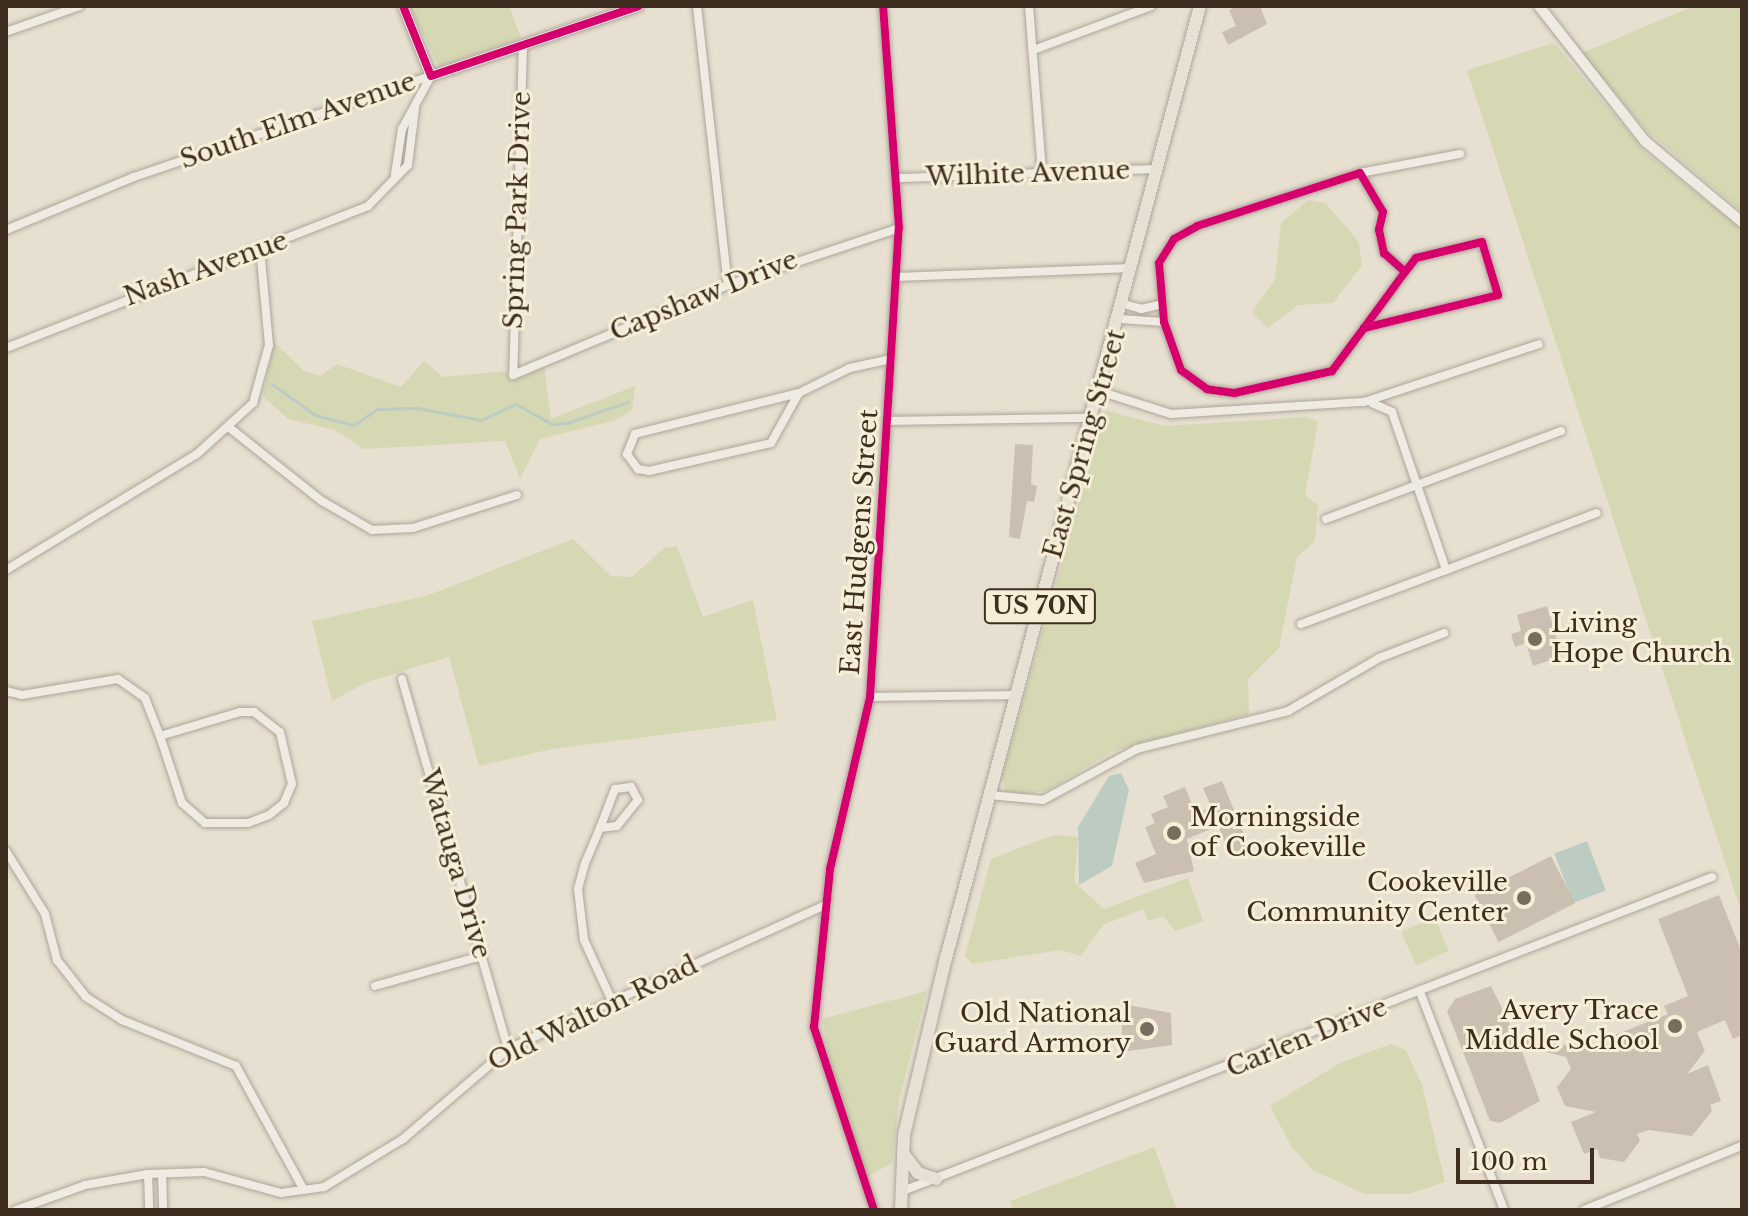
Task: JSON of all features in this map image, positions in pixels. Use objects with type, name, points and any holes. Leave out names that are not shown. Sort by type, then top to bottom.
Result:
[{"type":"main road","name":"East Spring Street","points":[[901,1210],[903,1153],[989,795],[1090,418],[1120,319],[1200,6]]},
{"type":"main road","points":[[903,1153],[918,1173],[936,1179]]},
{"type":"street","points":[[6,32],[80,6]]},
{"type":"street","points":[[403,6],[431,76]]},
{"type":"street","name":"South Elm Avenue","points":[[6,230],[134,177],[639,6]]},
{"type":"street","points":[[697,6],[728,285]]},
{"type":"street","name":"East Hudgens Street","points":[[874,1210],[823,1071],[814,1027],[823,906],[870,697],[899,228],[899,178],[883,6]]},
{"type":"street","points":[[1029,6],[1042,172]]},
{"type":"street","points":[[1033,50],[1151,6]]},
{"type":"street","points":[[1539,6],[1645,141],[1742,222]]},
{"type":"street","name":"Spring Park Drive","points":[[513,375],[523,45]]},
{"type":"street","name":"Nash Avenue","points":[[395,174],[402,129],[431,76]]},
{"type":"street","name":"Nash Avenue","points":[[6,348],[260,248],[348,218],[368,206],[414,150],[415,108]]},
{"type":"street","points":[[1364,328],[1498,295],[1482,242],[1416,258],[1332,371],[1234,393],[1207,389],[1184,374],[1164,322],[1159,263],[1174,239],[1269,200],[1360,173],[1460,154]]},
{"type":"street","name":"Wilhite Avenue","points":[[899,178],[1158,169]]},
{"type":"street","points":[[1360,173],[1383,212],[1379,230],[1384,253],[1405,272]]},
{"type":"street","name":"Capshaw Drive","points":[[513,375],[728,285],[899,228]]},
{"type":"street","points":[[6,570],[231,429],[253,403],[269,345],[260,248]]},
{"type":"street","points":[[896,277],[1133,268]]},
{"type":"street","points":[[1124,304],[1141,309],[1162,304]]},
{"type":"street","points":[[1120,319],[1164,322]]},
{"type":"street","points":[[1364,402],[1539,344]]},
{"type":"street","points":[[799,393],[771,443],[649,471],[638,469],[627,454],[635,434],[799,393],[850,368],[891,359]]},
{"type":"street","points":[[1099,391],[1171,414],[1380,403],[1392,412],[1446,570]]},
{"type":"street","points":[[888,421],[1090,418]]},
{"type":"street","points":[[231,429],[322,501],[372,530],[413,528],[517,495]]},
{"type":"street","points":[[1326,519],[1416,481],[1561,431]]},
{"type":"street","points":[[1301,624],[1597,513]]},
{"type":"street","points":[[989,795],[1043,800],[1137,749],[1288,711],[1379,658],[1444,633]]},
{"type":"street","points":[[6,691],[22,695],[118,679],[145,698],[182,803],[205,823],[248,823],[284,803],[292,784],[287,748],[254,712],[160,736]]},
{"type":"street","name":"Watauga Drive","points":[[402,679],[508,1049]]},
{"type":"street","points":[[870,697],[1016,695]]},
{"type":"street","points":[[600,828],[617,826],[638,800],[631,787],[615,789],[600,828],[578,889],[577,914],[612,1001]]},
{"type":"street","points":[[6,851],[45,914],[57,960],[86,997],[122,1020],[236,1066],[304,1190]]},
{"type":"street","name":"Carlen Drive","points":[[900,1193],[1712,877]]},
{"type":"street","name":"Old Walton Road","points":[[16,1210],[85,1185],[148,1174],[204,1172],[281,1193],[304,1190],[370,1163],[508,1049],[823,906]]},
{"type":"street","points":[[375,986],[481,956]]},
{"type":"street","points":[[1420,992],[1504,1210]]},
{"type":"street","points":[[1584,1210],[1742,1146]]},
{"type":"street","points":[[148,1174],[149,1210]]},
{"type":"street","points":[[162,1174],[163,1210]]},
{"type":"green space","points":[[409,6],[509,6],[521,38],[439,67]]},
{"type":"green space","points":[[1694,6],[1742,6],[1742,212],[1645,129],[1582,53]]},
{"type":"green space","points":[[1554,43],[1646,153],[1742,229],[1742,914],[1467,70]]},
{"type":"green space","points":[[1308,200],[1325,203],[1344,224],[1359,243],[1362,265],[1333,303],[1298,305],[1268,328],[1252,312],[1275,279],[1281,223]]},
{"type":"green space","points":[[274,342],[304,371],[320,376],[337,364],[401,387],[424,361],[443,377],[506,371],[511,381],[544,367],[551,419],[635,386],[632,410],[616,420],[540,439],[520,479],[505,441],[363,449],[335,430],[288,419],[263,396]]},
{"type":"green space","points":[[1105,410],[1164,426],[1306,417],[1318,422],[1305,495],[1318,505],[1315,541],[1297,557],[1279,648],[1248,679],[1249,714],[1114,751],[1046,791],[1016,795],[1005,791],[1002,776]]},
{"type":"green space","points":[[573,539],[611,576],[632,577],[664,548],[677,546],[703,617],[753,600],[777,720],[552,749],[479,766],[449,657],[367,682],[332,701],[312,621],[426,596]]},
{"type":"green space","points":[[1053,835],[1078,837],[1074,882],[1104,909],[1188,878],[1203,921],[1175,931],[1163,916],[1148,921],[1143,909],[1103,925],[1081,956],[1060,950],[973,964],[965,956],[991,859]]},
{"type":"green space","points":[[1434,917],[1449,951],[1416,965],[1401,932]]},
{"type":"green space","points":[[927,991],[899,1100],[892,1163],[867,1177],[832,1075],[822,1019]]},
{"type":"green space","points":[[1391,1044],[1406,1050],[1422,1085],[1445,1182],[1408,1194],[1364,1194],[1313,1170],[1292,1148],[1270,1106],[1340,1063]]},
{"type":"green space","points":[[1154,1147],[1177,1210],[1013,1210],[1010,1201]]},
{"type":"shaded area","points":[[1121,773],[1129,790],[1112,866],[1079,885],[1078,827],[1109,776]]},
{"type":"shaded area","points":[[1587,841],[1606,890],[1573,903],[1554,854]]},
{"type":"building","points":[[1238,6],[1260,6],[1267,24],[1228,45],[1222,32],[1236,26],[1229,10]]},
{"type":"building","points":[[1015,444],[1033,445],[1031,484],[1037,486],[1034,502],[1027,501],[1020,539],[1009,537]]},
{"type":"building","name":"Living Hope Church","points":[[1547,606],[1562,656],[1533,666],[1526,643],[1515,647],[1511,634],[1521,631],[1517,615]]},
{"type":"building","name":"Morningside of Cookeville","points":[[1222,781],[1249,846],[1230,854],[1218,826],[1187,839],[1194,871],[1144,883],[1135,863],[1156,854],[1145,827],[1155,823],[1151,814],[1168,807],[1163,796],[1185,787],[1196,814],[1211,807],[1203,788]]},
{"type":"building","name":"Cookeville Community Center","points":[[1551,856],[1575,903],[1498,942],[1474,895]]},
{"type":"building","name":"Avery Trace Middle School","points":[[1719,895],[1742,953],[1742,1035],[1733,1039],[1725,1020],[1697,1032],[1705,1051],[1687,1074],[1708,1065],[1721,1101],[1710,1105],[1712,1111],[1692,1136],[1649,1130],[1637,1134],[1640,1141],[1624,1162],[1600,1158],[1597,1149],[1584,1154],[1571,1122],[1596,1112],[1565,1106],[1557,1087],[1571,1069],[1566,1057],[1520,1046],[1540,1101],[1500,1123],[1490,1121],[1447,1011],[1455,999],[1491,986],[1516,1037],[1606,1052],[1617,1048],[1612,1036],[1668,1014],[1664,1006],[1688,996],[1658,919]]},
{"type":"building","name":"Old National Guard Armory","points":[[1123,1004],[1171,1013],[1172,1045],[1121,1052]]},
{"type":"waterway","points":[[272,384],[315,415],[354,425],[377,409],[417,408],[481,420],[516,404],[552,424],[567,423],[627,402]]},
{"type":"cycle path","points":[[403,6],[431,76],[639,6]]},
{"type":"cycle path","points":[[874,1210],[814,1027],[830,869],[870,697],[899,228],[883,6]]},
{"type":"cycle path","points":[[1364,328],[1498,295],[1482,242],[1416,258],[1332,371],[1234,393],[1207,389],[1181,370],[1164,322],[1159,263],[1174,239],[1197,226],[1360,173],[1383,212],[1379,230],[1384,253],[1405,272]]},
{"type":"place","name":"Living Hope Church","points":[[1535,639]]},
{"type":"place","name":"Morningside of Cookeville","points":[[1174,833]]},
{"type":"place","name":"Cookeville Community Center","points":[[1524,898]]},
{"type":"place","name":"Avery Trace Middle School","points":[[1675,1026]]},
{"type":"place","name":"Old National Guard Armory","points":[[1147,1029]]}]
